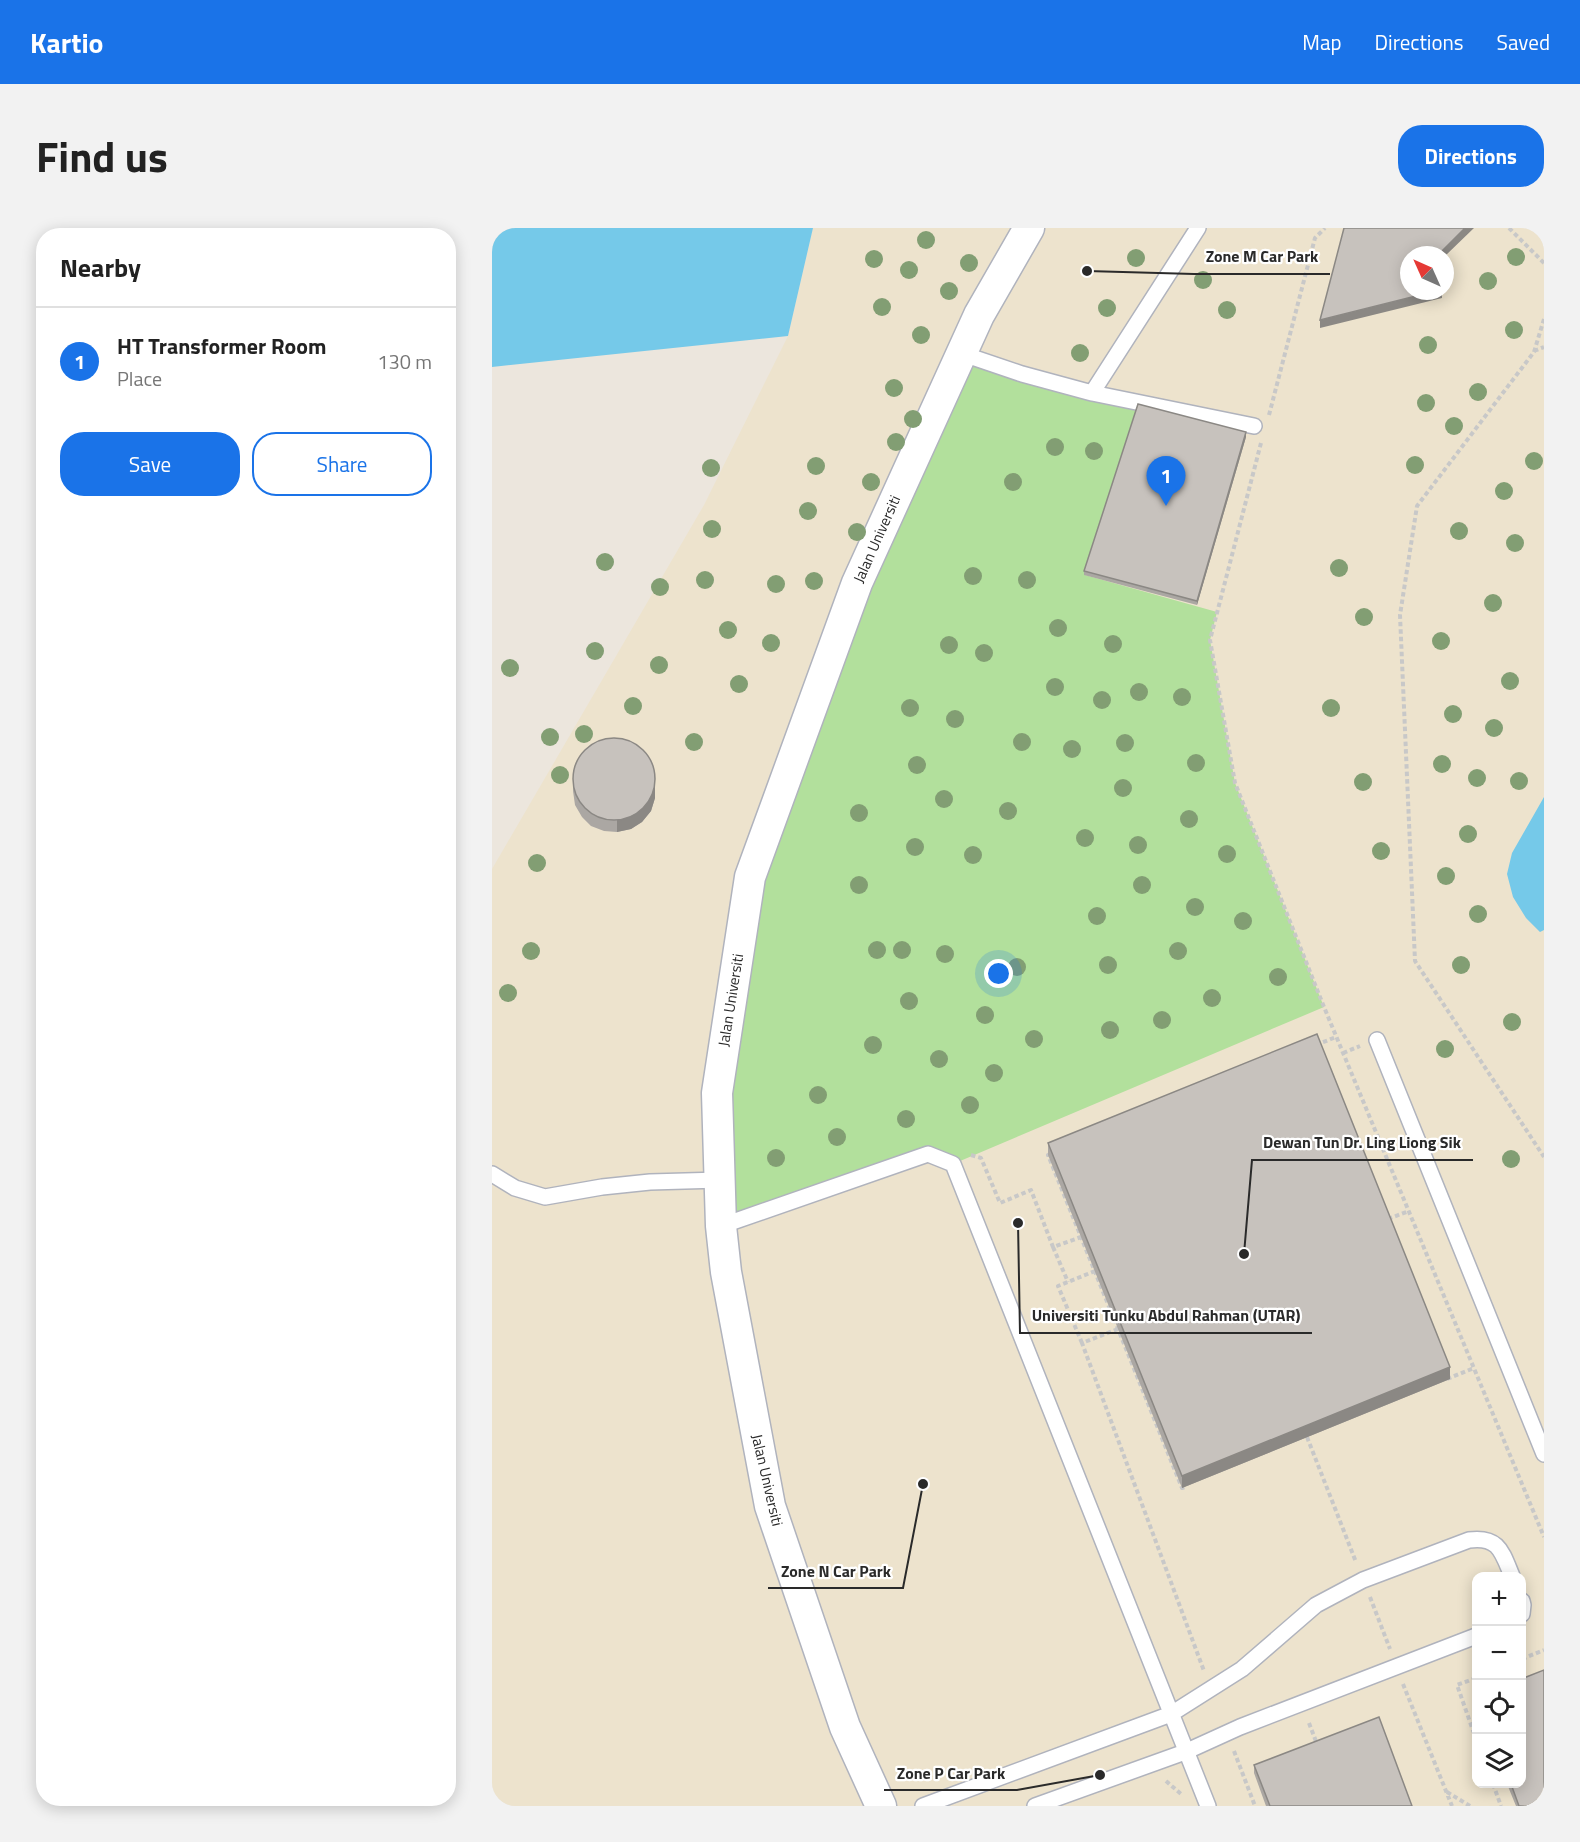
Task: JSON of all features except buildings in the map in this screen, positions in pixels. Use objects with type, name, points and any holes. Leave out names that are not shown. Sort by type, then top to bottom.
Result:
[{"type":"street","name":"Jalan Universiti","points":[[881,1806],[845,1727],[770,1506],[726,1272],[717,1093],[750,878],[857,583],[960,353],[1029,228]]},
{"type":"lane","points":[[1092,393],[1198,228]]},
{"type":"lane","points":[[960,353],[1022,374],[1092,393],[1261,423]]},
{"type":"lane","points":[[1377,1040],[1544,1454]]},
{"type":"lane","points":[[722,1226],[928,1154],[953,1164],[1057,1431],[1208,1806]]},
{"type":"lane","points":[[492,1174],[515,1188],[545,1197],[602,1187],[650,1182],[720,1180]]},
{"type":"lane","points":[[923,1806],[1171,1714],[1242,1670],[1316,1605],[1363,1580],[1469,1540],[1482,1538],[1493,1542],[1501,1550],[1510,1572]]},
{"type":"lane","points":[[1035,1806],[1185,1752],[1227,1733],[1472,1638]]},
{"type":"path","points":[[1261,423],[1315,238],[1325,228]]},
{"type":"path","points":[[1509,228],[1544,263]]},
{"type":"path","points":[[1544,319],[1534,352],[1418,506],[1400,615],[1415,961],[1544,1157]]},
{"type":"path","points":[[1534,352],[1544,347]]},
{"type":"path","points":[[1262,442],[1210,640],[1235,783],[1336,1037],[1544,1537]]},
{"type":"path","points":[[1314,1046],[1336,1037]]},
{"type":"path","points":[[1060,1151],[1048,1155],[1182,1488],[1192,1484]]},
{"type":"path","points":[[964,1153],[981,1158],[1000,1203],[1031,1190],[1068,1282]]},
{"type":"path","points":[[1387,1220],[1409,1211]]},
{"type":"path","points":[[1053,1247],[1081,1237]]},
{"type":"path","points":[[1095,1271],[1058,1286],[1082,1344],[1211,1689]]},
{"type":"path","points":[[1082,1344],[1118,1329]]},
{"type":"path","points":[[1443,1381],[1474,1368]]},
{"type":"path","points":[[1297,1441],[1318,1433]]},
{"type":"path","points":[[1307,1437],[1452,1806]]},
{"type":"path","points":[[1526,1657],[1544,1650]]},
{"type":"path","points":[[1472,1679],[1457,1685],[1474,1734]]},
{"type":"path","points":[[1227,1733],[1255,1806]]},
{"type":"path","points":[[1494,1788],[1501,1806]]},
{"type":"path","points":[[1446,1792],[1470,1806]]},
{"type":"shaded area","points":[[813,228],[1544,228],[1544,1806],[492,1806],[492,869],[704,505],[788,336]]},
{"type":"green space","points":[[960,353],[1138,408],[1085,575],[1217,612],[1210,640],[1235,783],[1324,1007],[953,1164],[928,1154],[721,1226],[717,1093],[750,877]]},
{"type":"water","points":[[492,228],[813,228],[788,336],[492,367]]},
{"type":"water","points":[[1544,797],[1544,930],[1540,932],[1526,918],[1513,897],[1507,874],[1512,853]]},
{"type":"place","name":"Zone M Car Park","points":[[1087,271]]},
{"type":"place","name":"HT Transformer Room","points":[[1166,506]]},
{"type":"place","name":"Universiti Tunku Abdul Rahman (UTAR)","points":[[1018,1223]]},
{"type":"place","name":"Dewan Tun Dr. Ling Liong Sik","points":[[1244,1254]]},
{"type":"place","name":"Zone N Car Park","points":[[923,1484]]},
{"type":"place","name":"Zone P Car Park","points":[[1100,1775]]}]
